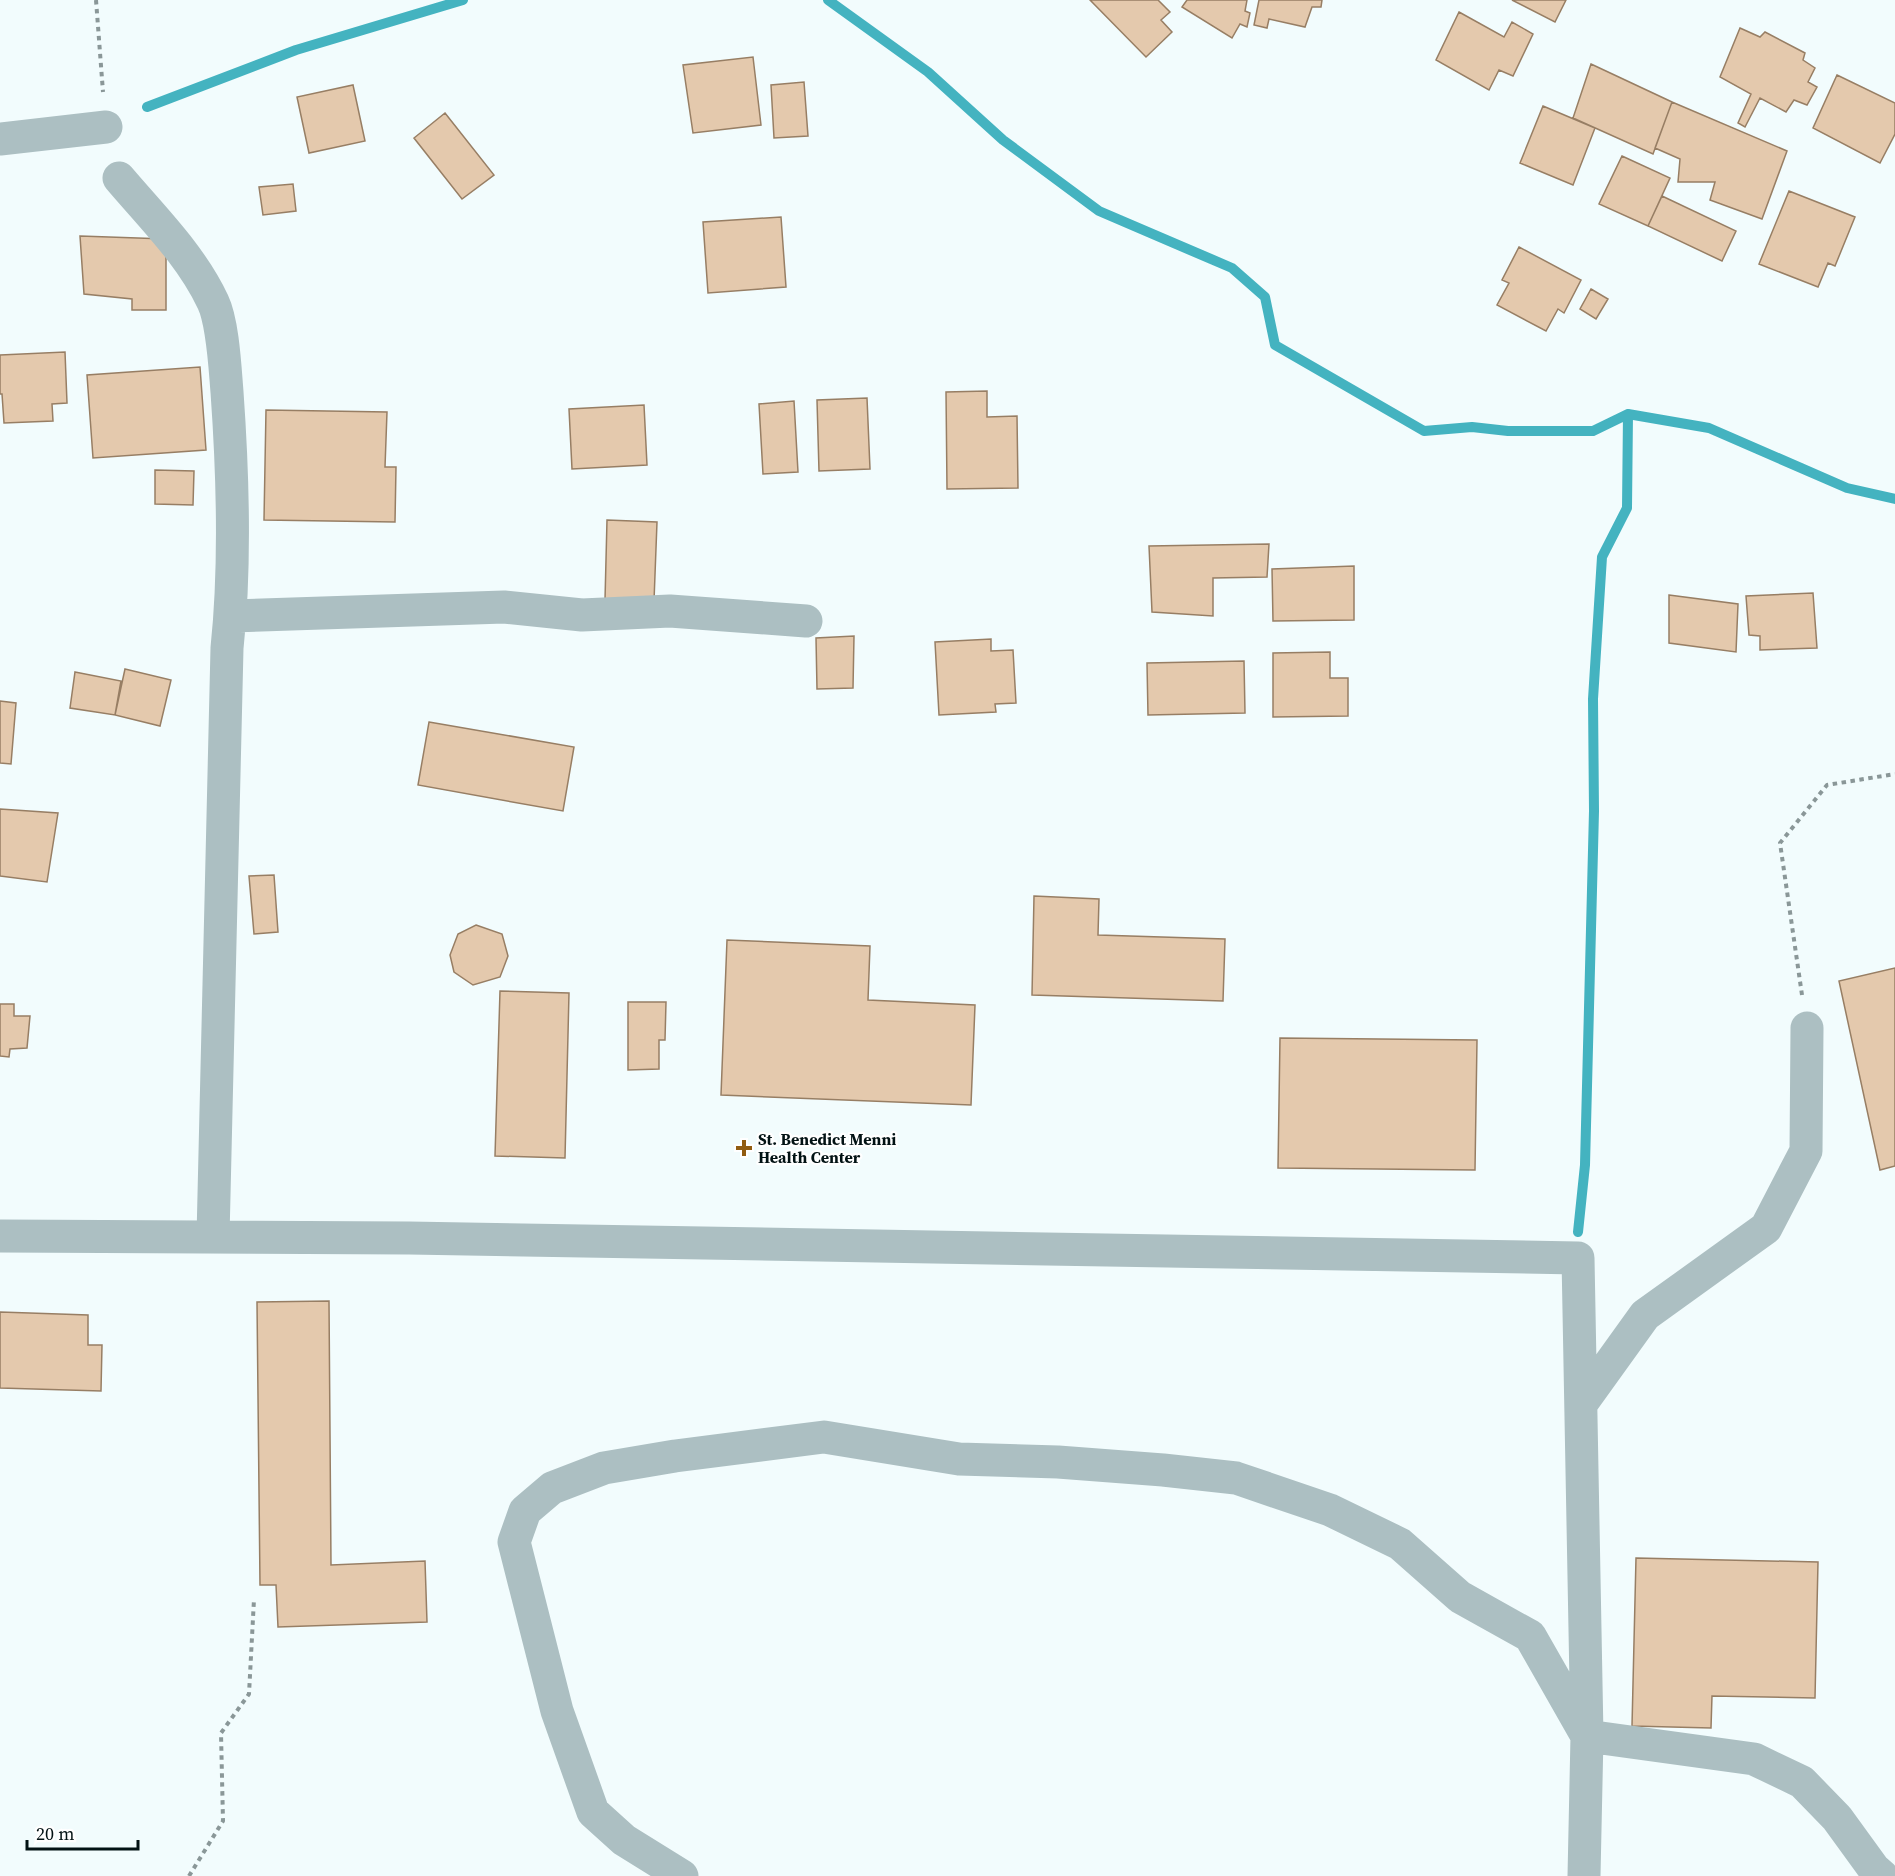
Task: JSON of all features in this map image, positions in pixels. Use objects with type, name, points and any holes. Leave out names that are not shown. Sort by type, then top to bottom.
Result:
[{"type":"street","points":[[0,139],[106,127]]},
{"type":"street","points":[[119,178],[192,264],[214,304],[224,355],[233,466],[231,616],[228,648],[213,1237]]},
{"type":"street","points":[[231,616],[504,607],[582,615],[670,610],[806,621]]},
{"type":"street","points":[[1581,1404],[1645,1315],[1766,1228],[1806,1151],[1807,1028]]},
{"type":"street","points":[[0,1236],[432,1239],[1578,1258],[1587,1736],[1584,1876]]},
{"type":"street","points":[[682,1876],[624,1840],[593,1812],[557,1711],[514,1542],[525,1511],[552,1488],[604,1468],[675,1456],[824,1437],[959,1460],[1058,1462],[1236,1478],[1330,1510],[1400,1544],[1460,1597],[1530,1636],[1587,1736]]},
{"type":"street","points":[[1587,1736],[1754,1759],[1802,1782],[1837,1818],[1874,1869],[1882,1876]]},
{"type":"path","points":[[1807,1028],[1780,843],[1827,785],[1895,774]]},
{"type":"path","points":[[189,1876],[223,1821],[221,1733],[249,1694],[254,1599]]},
{"type":"building","points":[[1090,0],[1158,0],[1170,12],[1161,20],[1172,32],[1146,57]]},
{"type":"building","points":[[1187,0],[1247,0],[1245,11],[1250,13],[1247,27],[1240,24],[1232,38],[1182,7]]},
{"type":"building","points":[[1259,0],[1322,0],[1321,7],[1312,7],[1305,27],[1269,19],[1267,28],[1254,25]]},
{"type":"building","points":[[1512,0],[1566,0],[1555,22]]},
{"type":"building","points":[[1459,12],[1504,37],[1512,22],[1533,34],[1513,76],[1499,70],[1489,90],[1436,60]]},
{"type":"building","points":[[1740,28],[1760,37],[1765,32],[1805,53],[1803,60],[1815,68],[1808,82],[1817,87],[1807,105],[1794,100],[1786,112],[1760,98],[1745,127],[1738,123],[1751,94],[1720,77]]},
{"type":"building","points":[[753,57],[761,125],[693,133],[683,65]]},
{"type":"building","points":[[1591,64],[1672,102],[1653,154],[1573,118]]},
{"type":"building","points":[[1837,75],[1895,103],[1895,134],[1880,163],[1813,128]]},
{"type":"building","points":[[804,82],[808,136],[774,138],[771,85]]},
{"type":"building","points":[[353,85],[365,141],[309,153],[297,97]]},
{"type":"building","points":[[1672,102],[1787,151],[1762,219],[1710,200],[1715,182],[1678,182],[1680,159],[1655,148]]},
{"type":"building","points":[[1543,106],[1595,128],[1573,185],[1520,163]]},
{"type":"building","points":[[445,113],[494,175],[462,199],[414,138]]},
{"type":"building","points":[[1622,156],[1670,178],[1648,226],[1599,204]]},
{"type":"building","points":[[293,184],[296,211],[263,215],[259,187]]},
{"type":"building","points":[[1789,191],[1855,217],[1835,266],[1828,263],[1818,287],[1759,264]]},
{"type":"building","points":[[1662,196],[1736,231],[1722,261],[1648,226]]},
{"type":"building","points":[[781,217],[786,287],[708,293],[703,222]]},
{"type":"building","points":[[80,236],[166,239],[166,310],[132,310],[132,299],[84,294]]},
{"type":"building","points":[[1519,247],[1581,280],[1564,313],[1558,309],[1546,331],[1497,305],[1509,283],[1502,280]]},
{"type":"building","points":[[1591,289],[1608,299],[1596,319],[1580,309]]},
{"type":"building","points":[[65,352],[67,403],[52,404],[53,421],[4,423],[2,394],[0,394],[0,355]]},
{"type":"building","points":[[200,367],[206,450],[93,458],[87,375]]},
{"type":"building","points":[[987,391],[987,417],[1017,416],[1018,488],[947,489],[946,392]]},
{"type":"building","points":[[867,398],[870,469],[819,471],[817,400]]},
{"type":"building","points":[[794,401],[798,472],[763,474],[759,404]]},
{"type":"building","points":[[644,405],[647,465],[572,469],[569,409]]},
{"type":"building","points":[[266,410],[387,412],[385,467],[396,467],[395,522],[264,520]]},
{"type":"building","points":[[155,470],[194,471],[193,505],[155,504]]},
{"type":"building","points":[[607,520],[657,522],[654,601],[605,600]]},
{"type":"building","points":[[1269,544],[1267,577],[1213,578],[1213,616],[1152,612],[1149,546]]},
{"type":"building","points":[[1354,566],[1354,620],[1273,621],[1272,569]]},
{"type":"building","points":[[1813,593],[1817,648],[1760,650],[1760,636],[1749,635],[1746,596]]},
{"type":"building","points":[[1669,595],[1738,604],[1736,652],[1669,643]]},
{"type":"building","points":[[854,636],[853,688],[817,689],[816,638]]},
{"type":"building","points":[[991,639],[991,651],[1013,650],[1016,703],[995,704],[996,712],[939,715],[935,642]]},
{"type":"building","points":[[1330,652],[1330,678],[1348,678],[1348,716],[1273,717],[1273,653]]},
{"type":"building","points":[[1244,661],[1245,713],[1148,715],[1147,663]]},
{"type":"building","points":[[125,669],[171,680],[160,726],[115,715]]},
{"type":"building","points":[[75,672],[121,681],[115,715],[70,708]]},
{"type":"building","points":[[0,701],[16,703],[11,764],[0,763]]},
{"type":"building","points":[[429,722],[574,747],[563,811],[418,785]]},
{"type":"building","points":[[0,809],[58,813],[47,882],[0,876]]},
{"type":"building","points":[[274,875],[278,932],[254,934],[249,876]]},
{"type":"building","points":[[1034,896],[1099,899],[1098,935],[1225,939],[1223,1001],[1032,995]]},
{"type":"building","points":[[476,925],[502,934],[508,956],[500,977],[473,985],[454,972],[450,955],[458,934]]},
{"type":"building","name":"St. Benedict Menni Health Center","points":[[727,940],[870,946],[868,1000],[975,1005],[971,1105],[721,1095]]},
{"type":"building","points":[[1895,968],[1895,1166],[1880,1170],[1839,981]]},
{"type":"building","points":[[500,991],[569,993],[565,1158],[495,1156]]},
{"type":"building","points":[[628,1002],[666,1002],[665,1040],[659,1040],[659,1069],[628,1070]]},
{"type":"building","points":[[0,1004],[14,1004],[14,1016],[30,1016],[27,1048],[10,1049],[9,1057],[0,1056]]},
{"type":"building","points":[[1280,1038],[1477,1040],[1475,1170],[1278,1168]]},
{"type":"building","points":[[329,1301],[331,1565],[425,1561],[427,1622],[278,1627],[276,1585],[260,1585],[257,1302]]},
{"type":"building","points":[[0,1312],[88,1315],[88,1345],[102,1345],[101,1391],[0,1388]]},
{"type":"building","points":[[1636,1558],[1818,1562],[1815,1698],[1712,1696],[1711,1728],[1632,1726]]},
{"type":"waterway","points":[[147,107],[296,50],[463,0]]},
{"type":"waterway","points":[[828,0],[928,72],[1003,140],[1099,211],[1232,268],[1265,297],[1275,345],[1424,431],[1472,427],[1508,431],[1593,431],[1628,414]]},
{"type":"waterway","points":[[1578,1232],[1585,1165],[1594,811],[1593,699],[1602,557],[1627,508],[1628,414],[1709,428],[1847,488],[1895,499]]},
{"type":"place","name":"St. Benedict Menni Health Center","points":[[744,1148]]}]
